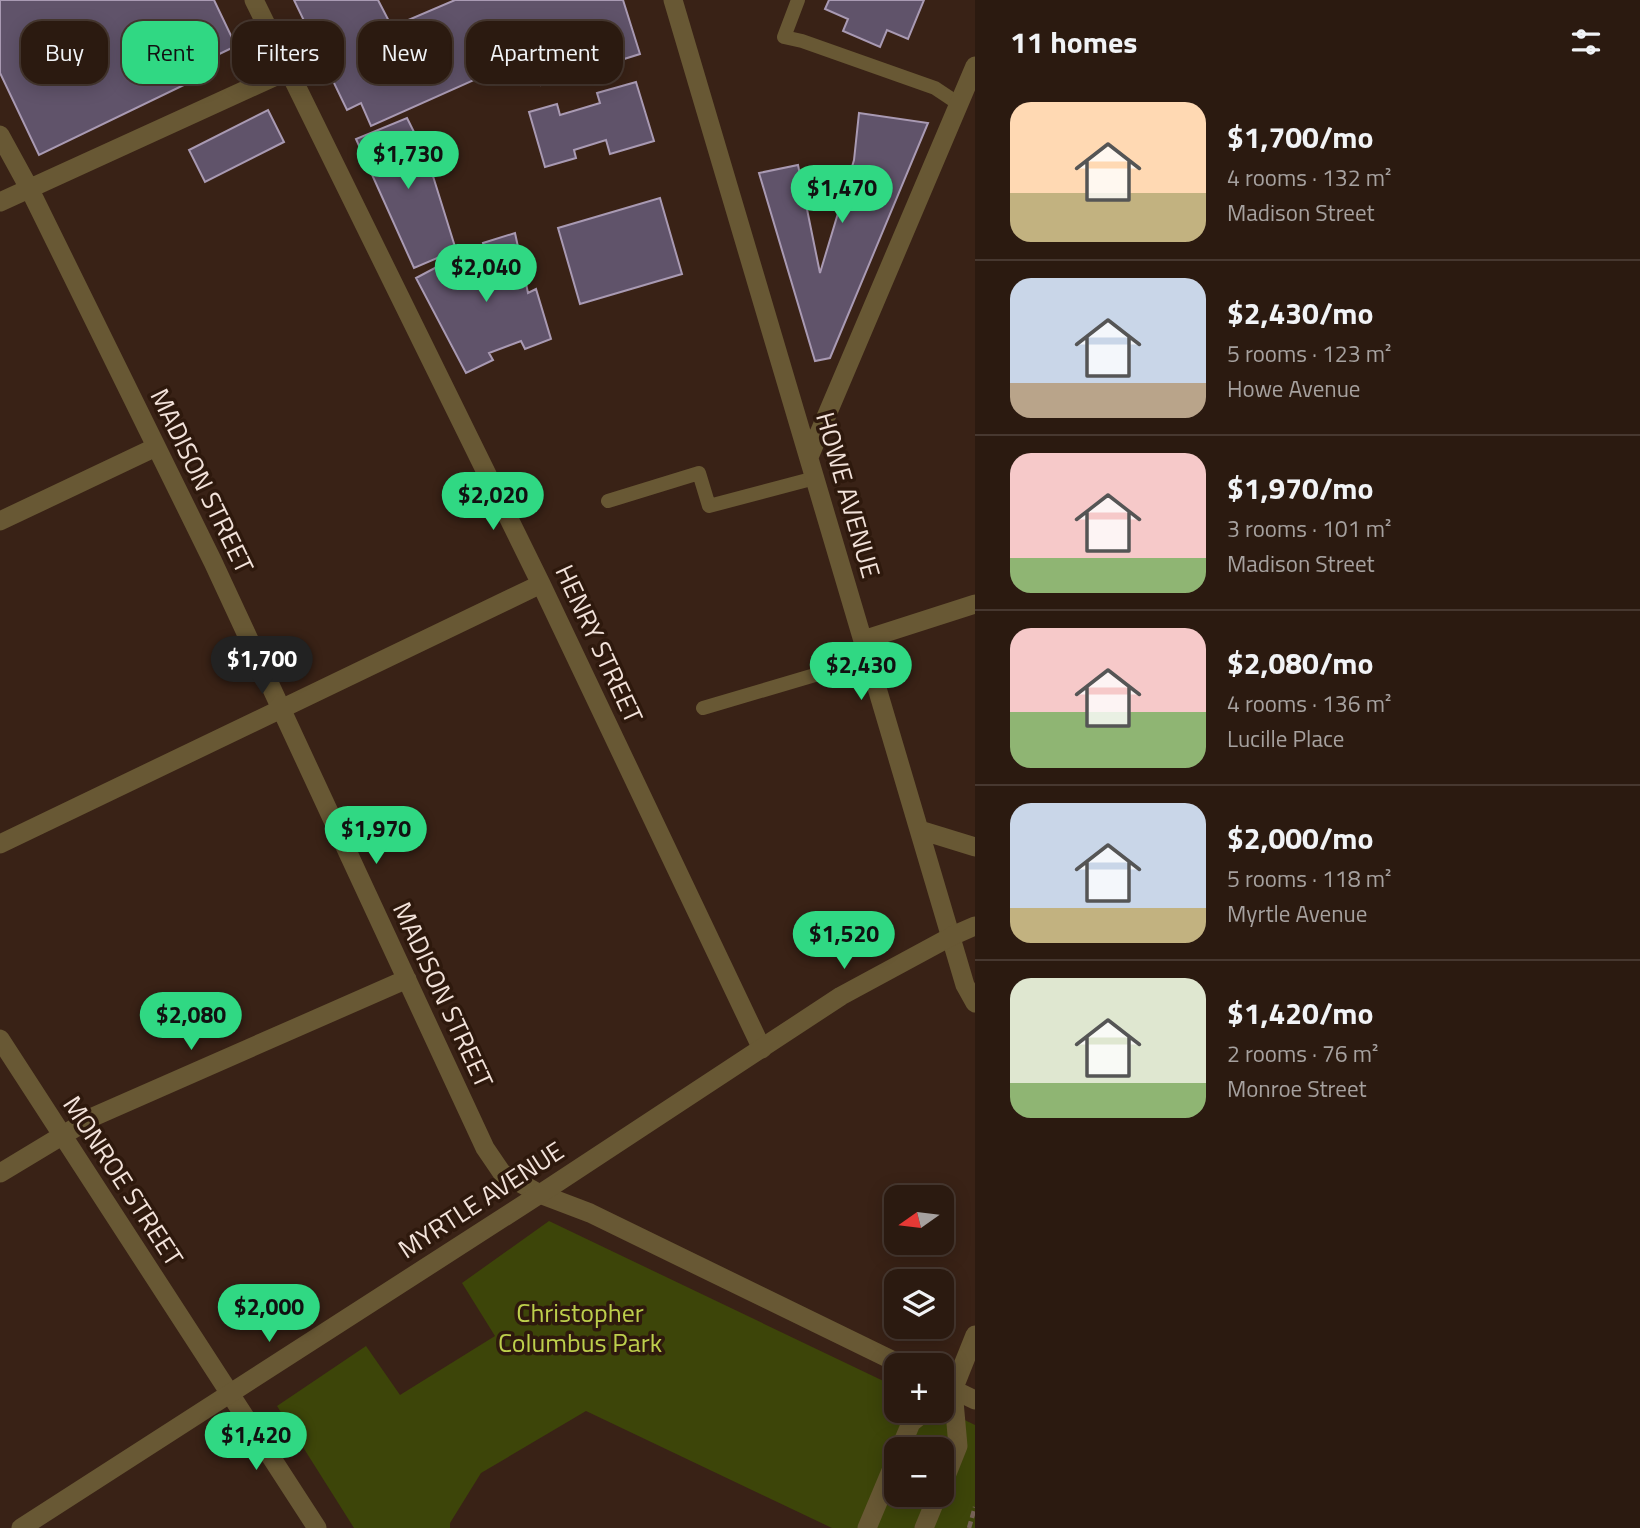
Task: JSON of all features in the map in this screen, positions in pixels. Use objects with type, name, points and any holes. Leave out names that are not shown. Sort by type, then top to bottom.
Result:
[{"type":"street","name":"HENRY STREET","points":[[254,0],[264,21]]},
{"type":"street","name":"HOWE AVENUE","points":[[673,0],[965,985],[975,1003]]},
{"type":"street","points":[[809,457],[975,66]]},
{"type":"street","points":[[0,202],[260,84]]},
{"type":"street","name":"HENRY STREET","points":[[295,84],[541,584],[762,1049]]},
{"type":"street","name":"MADISON STREET","points":[[0,135],[29,188],[213,562],[485,1148],[502,1173],[540,1194],[590,1213],[884,1356]]},
{"type":"street","points":[[0,521],[156,447]]},
{"type":"street","points":[[0,844],[541,584]]},
{"type":"street","points":[[863,640],[975,604]]},
{"type":"street","points":[[920,830],[975,847]]},
{"type":"street","name":"MYRTLE AVENUE","points":[[20,1528],[540,1194],[841,996],[951,936],[975,926]]},
{"type":"street","points":[[0,1173],[93,1117],[407,979]]},
{"type":"street","name":"MONROE STREET","points":[[0,1039],[317,1528]]},
{"type":"street","points":[[954,1374],[975,1335]]},
{"type":"street","points":[[954,1394],[975,1400]]},
{"type":"street","points":[[953,1423],[958,1446],[954,1456]]},
{"type":"street","points":[[867,1528],[884,1488]]},
{"type":"street","points":[[924,1528],[933,1507]]},
{"type":"lane","points":[[798,0],[784,37],[935,88],[959,104]]},
{"type":"lane","points":[[608,501],[699,473],[709,506],[815,478]]},
{"type":"lane","points":[[703,708],[869,659]]},
{"type":"path","points":[[969,1528],[975,1507]]},
{"type":"green space","name":"Christopher Columbus Park","points":[[549,1221],[884,1381],[884,1423],[954,1423],[954,1415],[975,1425],[975,1528],[832,1528],[586,1411],[481,1473],[450,1523],[450,1528],[354,1528],[277,1406],[366,1346],[400,1395],[495,1336],[462,1283]]},
{"type":"building","points":[[0,0],[214,0],[232,38],[232,48],[218,55],[218,21],[122,21],[122,84],[186,84],[39,155],[0,73]]},
{"type":"building","points":[[294,0],[378,0],[389,21],[358,21],[358,84],[452,84],[452,21],[406,21],[455,0],[623,0],[640,54],[623,59],[623,21],[466,21],[466,84],[371,126],[361,103],[347,110],[334,84],[344,84],[344,21],[304,21]]},
{"type":"building","points":[[829,0],[924,0],[908,39],[887,30],[880,47],[843,31],[848,19],[825,9]]},
{"type":"building","points":[[636,82],[654,141],[610,154],[606,140],[574,150],[576,158],[545,167],[529,112],[557,104],[560,115],[600,103],[597,93]]},
{"type":"building","points":[[268,110],[284,142],[205,182],[189,150]]},
{"type":"building","points":[[859,113],[928,123],[830,358],[815,361],[759,173],[798,165],[820,273],[854,160]]},
{"type":"building","points":[[407,118],[428,160],[456,250],[414,268],[356,139]]},
{"type":"building","points":[[660,198],[682,274],[580,304],[558,228]]},
{"type":"building","points":[[515,233],[528,293],[536,289],[551,339],[525,349],[521,341],[489,353],[493,360],[466,373],[416,278],[448,261],[450,270],[487,258],[483,243]]}]
